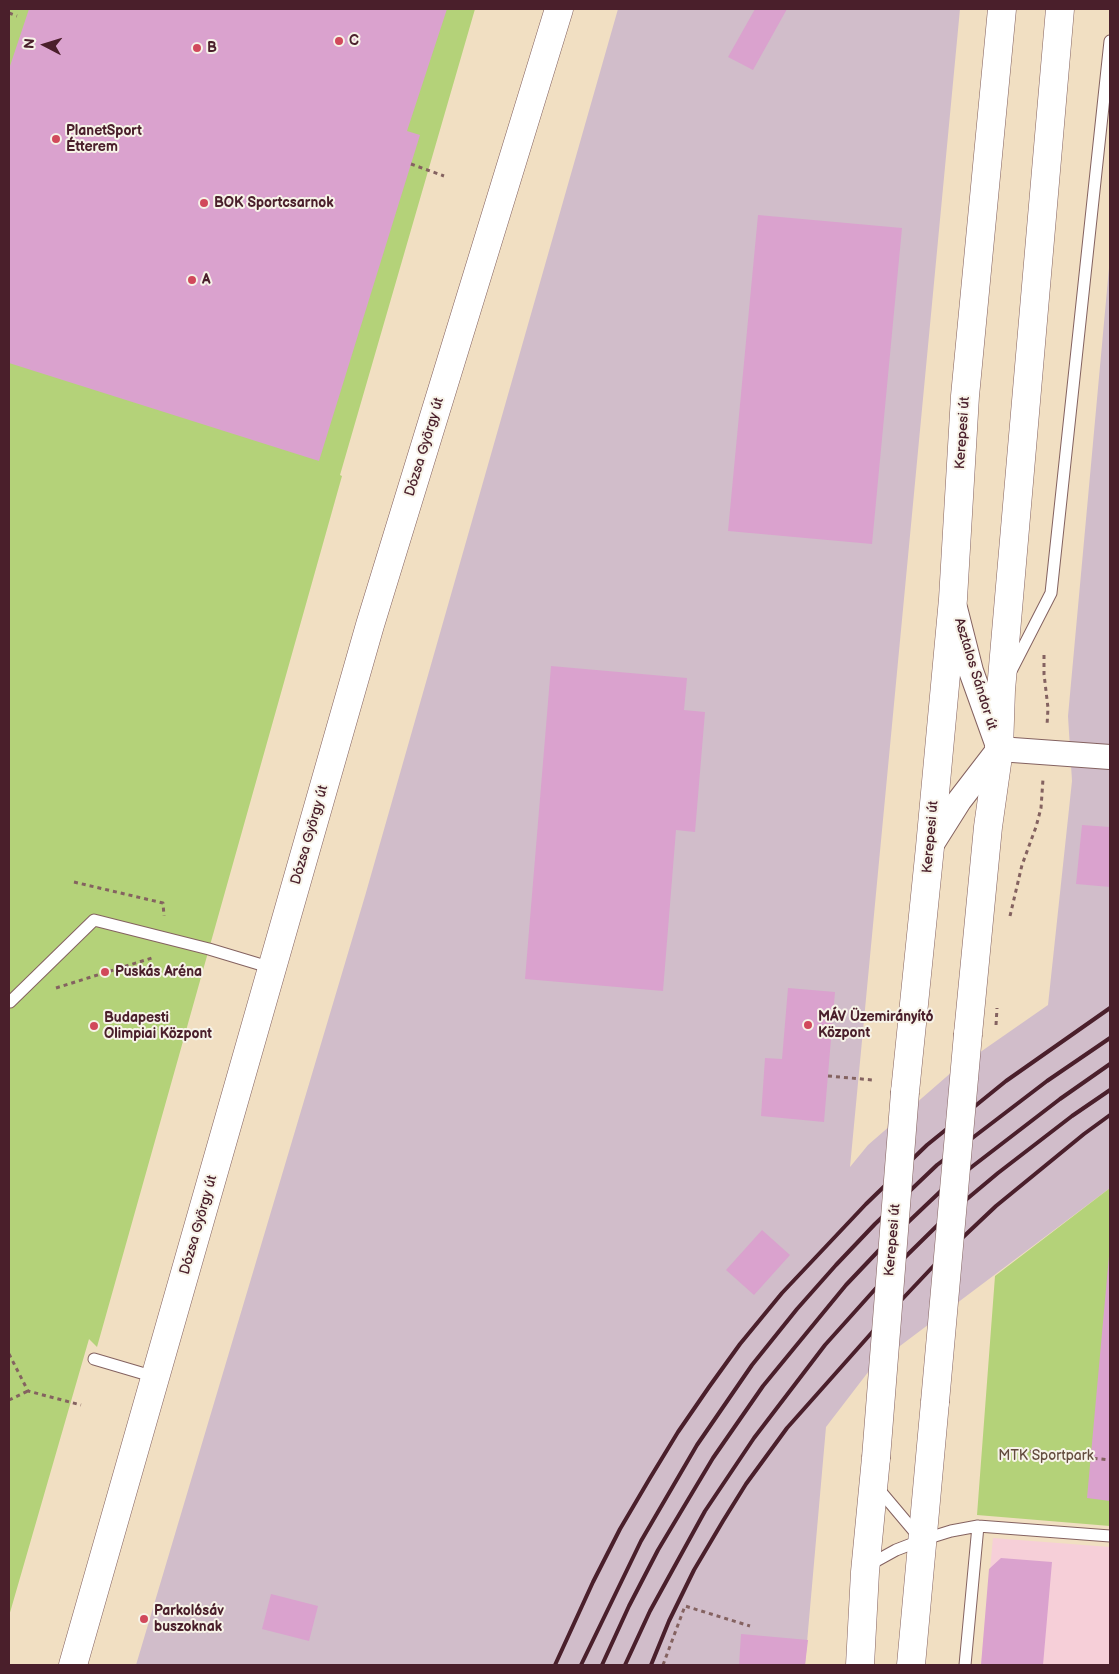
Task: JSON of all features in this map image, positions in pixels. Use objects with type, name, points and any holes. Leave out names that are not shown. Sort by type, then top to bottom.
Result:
[{"type":"main road","name":"Dózsa György út","points":[[74,1665],[370,625],[559,9]]},
{"type":"main road","name":"Kerepesi út","points":[[860,1665],[866,1567],[905,1092],[953,599],[965,396],[1002,9]]},
{"type":"main road","points":[[911,1665],[968,1034],[988,827],[999,749],[1001,690],[1060,9]]},
{"type":"street","name":"Asztalos Sándor út","points":[[953,599],[971,670],[999,749]]},
{"type":"street","name":"Asztalos Sándor út","points":[[999,749],[1110,757]]},
{"type":"street","name":"Asztalos Sándor út","points":[[930,847],[959,801],[999,749]]},
{"type":"lane","points":[[1001,690],[1051,593],[1110,41]]},
{"type":"lane","points":[[10,1002],[94,920],[209,949],[272,968]]},
{"type":"lane","points":[[94,1359],[155,1378]]},
{"type":"lane","points":[[875,1471],[922,1540]]},
{"type":"lane","points":[[964,1665],[978,1526]]},
{"type":"lane","points":[[866,1567],[896,1550],[922,1540],[950,1531],[978,1526],[1110,1536]]},
{"type":"path","points":[[9,13],[17,16]]},
{"type":"path","points":[[411,164],[444,176]]},
{"type":"path","points":[[1010,919],[1022,865],[1041,808],[1048,708],[1044,674],[1044,648]]},
{"type":"path","points":[[74,882],[163,904]]},
{"type":"path","points":[[10,1002],[158,956]]},
{"type":"path","points":[[997,1008],[998,1000]]},
{"type":"path","points":[[828,1076],[873,1080]]},
{"type":"path","points":[[9,1354],[28,1391]]},
{"type":"path","points":[[9,1400],[28,1391],[81,1405]]},
{"type":"path","points":[[1006,1449],[1110,1460]]},
{"type":"path","points":[[663,1665],[686,1606],[750,1626]]},
{"type":"shaded area","points":[[618,9],[960,9],[850,1167],[868,1145],[953,1071],[1048,1005],[1072,781],[1068,716],[1110,257],[1110,1188],[872,1367],[826,1427],[805,1665],[136,1665],[365,896]]},
{"type":"shaded area","points":[[993,1538],[1110,1547],[1110,1665],[981,1665]]},
{"type":"green space","name":"Budapesti Olimpiai Központ","points":[[9,9],[475,9],[340,475],[342,476],[97,1347],[89,1339],[9,1616]]},
{"type":"green space","name":"MTK Sportpark","points":[[1110,1188],[1110,1526],[977,1515],[995,1276]]},
{"type":"building","name":"BOK Sportcsarnok","points":[[29,9],[447,9],[407,131],[420,135],[319,461],[9,363],[9,69]]},
{"type":"building","points":[[755,9],[787,9],[753,70],[728,57]]},
{"type":"building","points":[[758,215],[902,228],[872,544],[728,531]]},
{"type":"building","points":[[551,666],[687,678],[684,710],[705,712],[695,832],[676,830],[663,991],[525,979]]},
{"type":"building","points":[[1082,825],[1110,827],[1110,887],[1076,884]]},
{"type":"building","name":"MÁV Üzemirányító Központ","points":[[788,988],[835,992],[824,1122],[761,1116],[765,1058],[782,1059]]},
{"type":"building","points":[[762,1230],[790,1255],[754,1295],[726,1270]]},
{"type":"building","points":[[1110,1256],[1110,1501],[1087,1498]]},
{"type":"building","points":[[1001,1558],[1052,1562],[1043,1665],[981,1665],[989,1569]]},
{"type":"building","points":[[271,1594],[318,1606],[309,1641],[262,1629]]},
{"type":"building","points":[[741,1634],[808,1640],[805,1665],[739,1665]]},
{"type":"railway","points":[[555,1665],[593,1582],[620,1529],[678,1432],[740,1344],[782,1293],[866,1204],[927,1145],[1006,1081],[1110,1008]]},
{"type":"railway","points":[[581,1665],[641,1541],[697,1445],[752,1365],[797,1309],[875,1224],[937,1165],[1047,1081],[1110,1038]]},
{"type":"railway","points":[[602,1665],[629,1606],[658,1550],[713,1458],[763,1386],[846,1285],[884,1245],[943,1189],[1060,1099],[1110,1064]]},
{"type":"railway","points":[[625,1665],[650,1611],[705,1511],[754,1438],[825,1345],[895,1267],[949,1214],[998,1173],[1072,1116],[1110,1090]]},
{"type":"railway","points":[[651,1665],[669,1621],[694,1570],[746,1484],[787,1428],[891,1311],[942,1257],[996,1206],[1110,1115]]},
{"type":"place","name":"C","points":[[339,41]]},
{"type":"place","name":"B","points":[[197,48]]},
{"type":"place","name":"PlanetSport Étterem","points":[[56,139]]},
{"type":"place","name":"BOK Sportcsarnok","points":[[204,203]]},
{"type":"place","name":"A","points":[[192,280]]},
{"type":"place","name":"Puskás Aréna","points":[[105,972]]},
{"type":"place","name":"MÁV Üzemirányító Központ","points":[[808,1025]]},
{"type":"place","name":"Budapesti Olimpiai Központ","points":[[94,1026]]},
{"type":"place","name":"Parkolósáv buszoknak","points":[[144,1619]]}]
